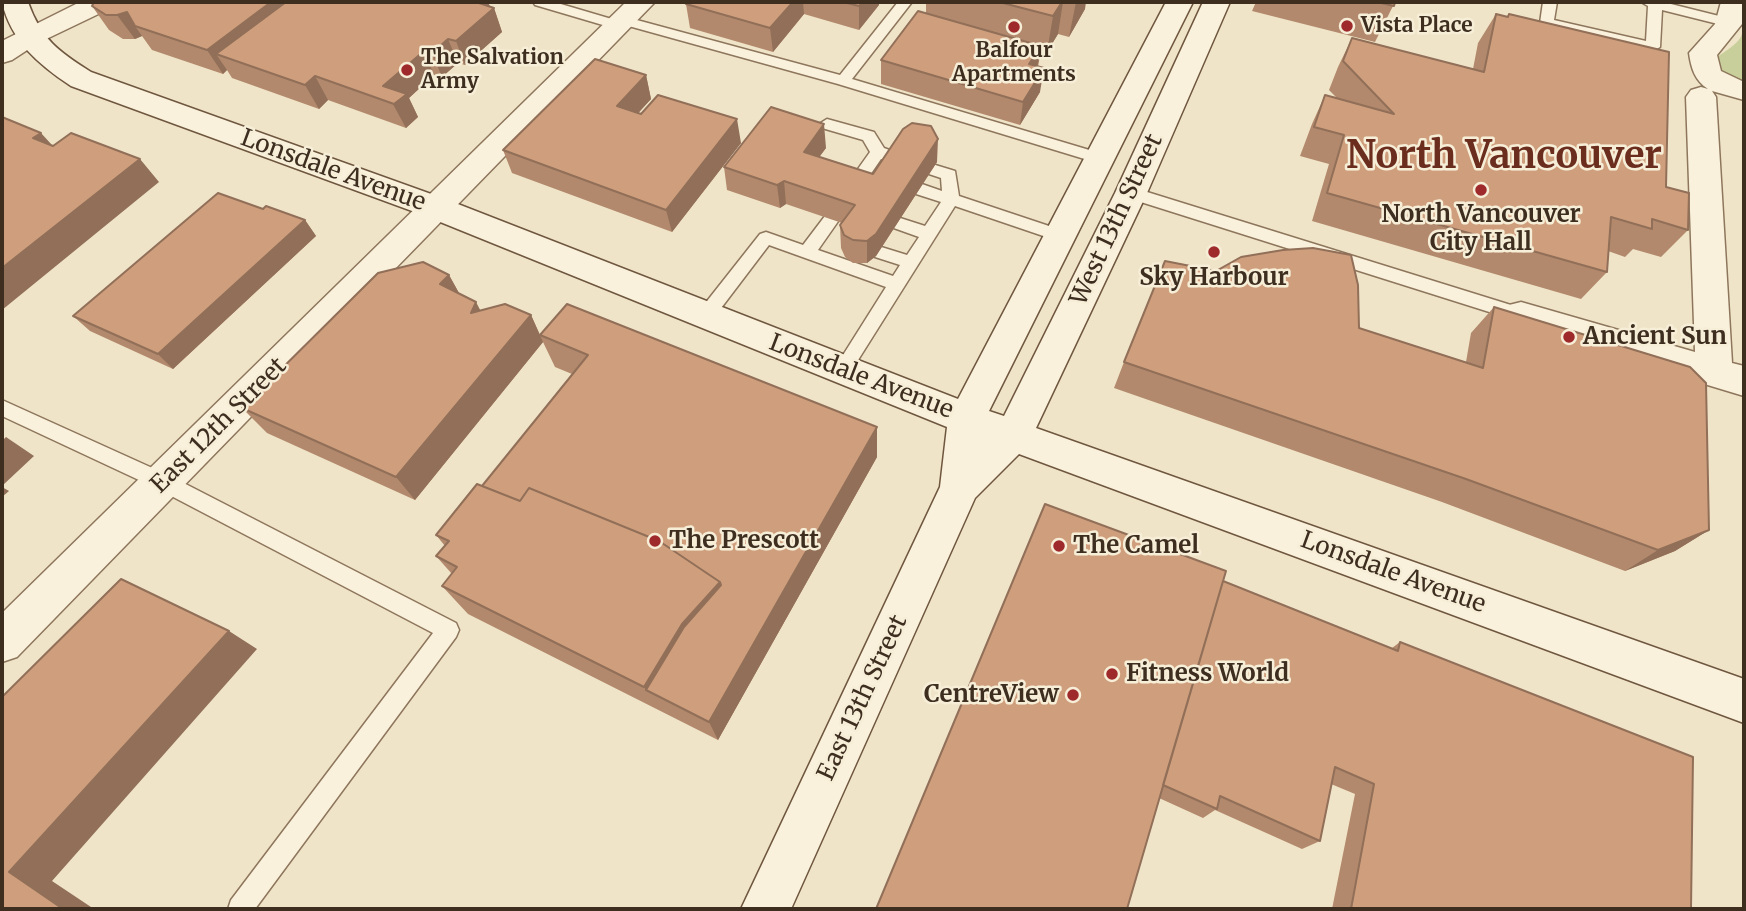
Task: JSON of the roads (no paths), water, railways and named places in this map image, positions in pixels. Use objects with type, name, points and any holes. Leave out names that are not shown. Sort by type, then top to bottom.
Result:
[{"type":"main road","points":[[16,6],[46,2]]},
{"type":"main road","points":[[2,54],[28,37],[101,2]]},
{"type":"main road","name":"West 13th Street","points":[[967,418],[1180,2]]},
{"type":"main road","name":"West 13th Street","points":[[1013,436],[1131,193],[1217,2]]},
{"type":"main road","name":"Lonsdale Avenue","points":[[16,6],[28,37],[48,59],[81,79],[434,207],[842,371],[1013,436],[1744,701]]},
{"type":"main road","points":[[1732,13],[1703,53],[1704,67],[1709,78],[1724,86],[1744,91]]},
{"type":"main road","name":"East 12th Street","points":[[2,642],[627,16]]},
{"type":"main road","points":[[1521,315],[1729,376],[1702,97]]},
{"type":"main road","name":"East 13th Street","points":[[766,909],[960,487],[967,418]]},
{"type":"main road","name":"East 13th Street","points":[[960,487],[1013,436]]},
{"type":"lane","points":[[540,2],[627,16],[1101,159]]},
{"type":"lane","points":[[843,81],[905,2]]},
{"type":"lane","points":[[1550,2],[1547,23],[1653,47],[1651,3],[1732,13]]},
{"type":"lane","points":[[827,124],[869,136],[878,152],[898,159]]},
{"type":"lane","points":[[851,190],[878,152]]},
{"type":"lane","points":[[842,371],[951,200],[949,174],[932,169]]},
{"type":"lane","points":[[864,171],[885,178]]},
{"type":"lane","points":[[919,189],[1061,236]]},
{"type":"lane","points":[[1131,193],[1521,315]]},
{"type":"lane","points":[[897,223],[929,234]]},
{"type":"lane","points":[[807,252],[828,230]]},
{"type":"lane","points":[[706,315],[766,238],[897,285]]},
{"type":"lane","points":[[878,252],[911,262]]},
{"type":"lane","points":[[2,408],[163,482],[448,630],[240,909]]},
{"type":"place","name":"Vista Place","points":[[1347,26]]},
{"type":"place","name":"Balfour Apartments","points":[[1014,27]]},
{"type":"place","name":"The Salvation Army","points":[[407,70]]},
{"type":"place","name":"North Vancouver City Hall","points":[[1481,190]]},
{"type":"place","name":"Sky Harbour","points":[[1214,252]]},
{"type":"place","name":"Ancient Sun","points":[[1569,337]]},
{"type":"place","name":"The Prescott","points":[[655,541]]},
{"type":"place","name":"The Camel","points":[[1059,546]]},
{"type":"place","name":"Fitness World","points":[[1112,674]]},
{"type":"place","name":"CentreView","points":[[1073,695]]},
{"type":"district","name":"North Vancouver","points":[[1504,157]]}]
